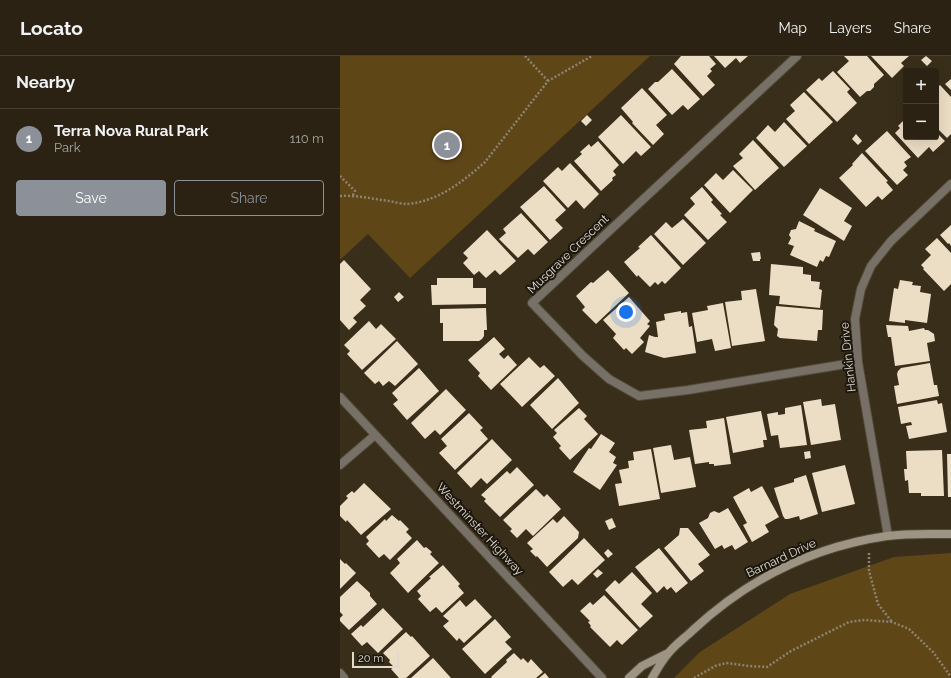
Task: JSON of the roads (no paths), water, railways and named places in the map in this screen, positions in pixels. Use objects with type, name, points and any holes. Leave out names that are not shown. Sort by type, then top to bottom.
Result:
[{"type":"street","name":"Musgrave Crescent","points":[[797,56],[532,302],[583,356],[609,379],[639,396],[688,390],[858,362]]},
{"type":"street","name":"Hankin Drive","points":[[888,536],[858,362],[855,319],[861,289],[871,266],[891,240],[951,184]]},
{"type":"street","name":"Westminster Highway","points":[[340,397],[602,678]]},
{"type":"street","points":[[340,465],[375,435]]},
{"type":"street","name":"Barnard Drive","points":[[652,678],[667,654],[720,606],[760,579],[800,560],[827,550],[888,536],[951,534]]},
{"type":"street","name":"Barnard Drive","points":[[629,678],[642,666],[667,654]]},
{"type":"street","points":[[340,673],[344,678]]},
{"type":"place","name":"Terra Nova Rural Park","points":[[447,145]]}]
